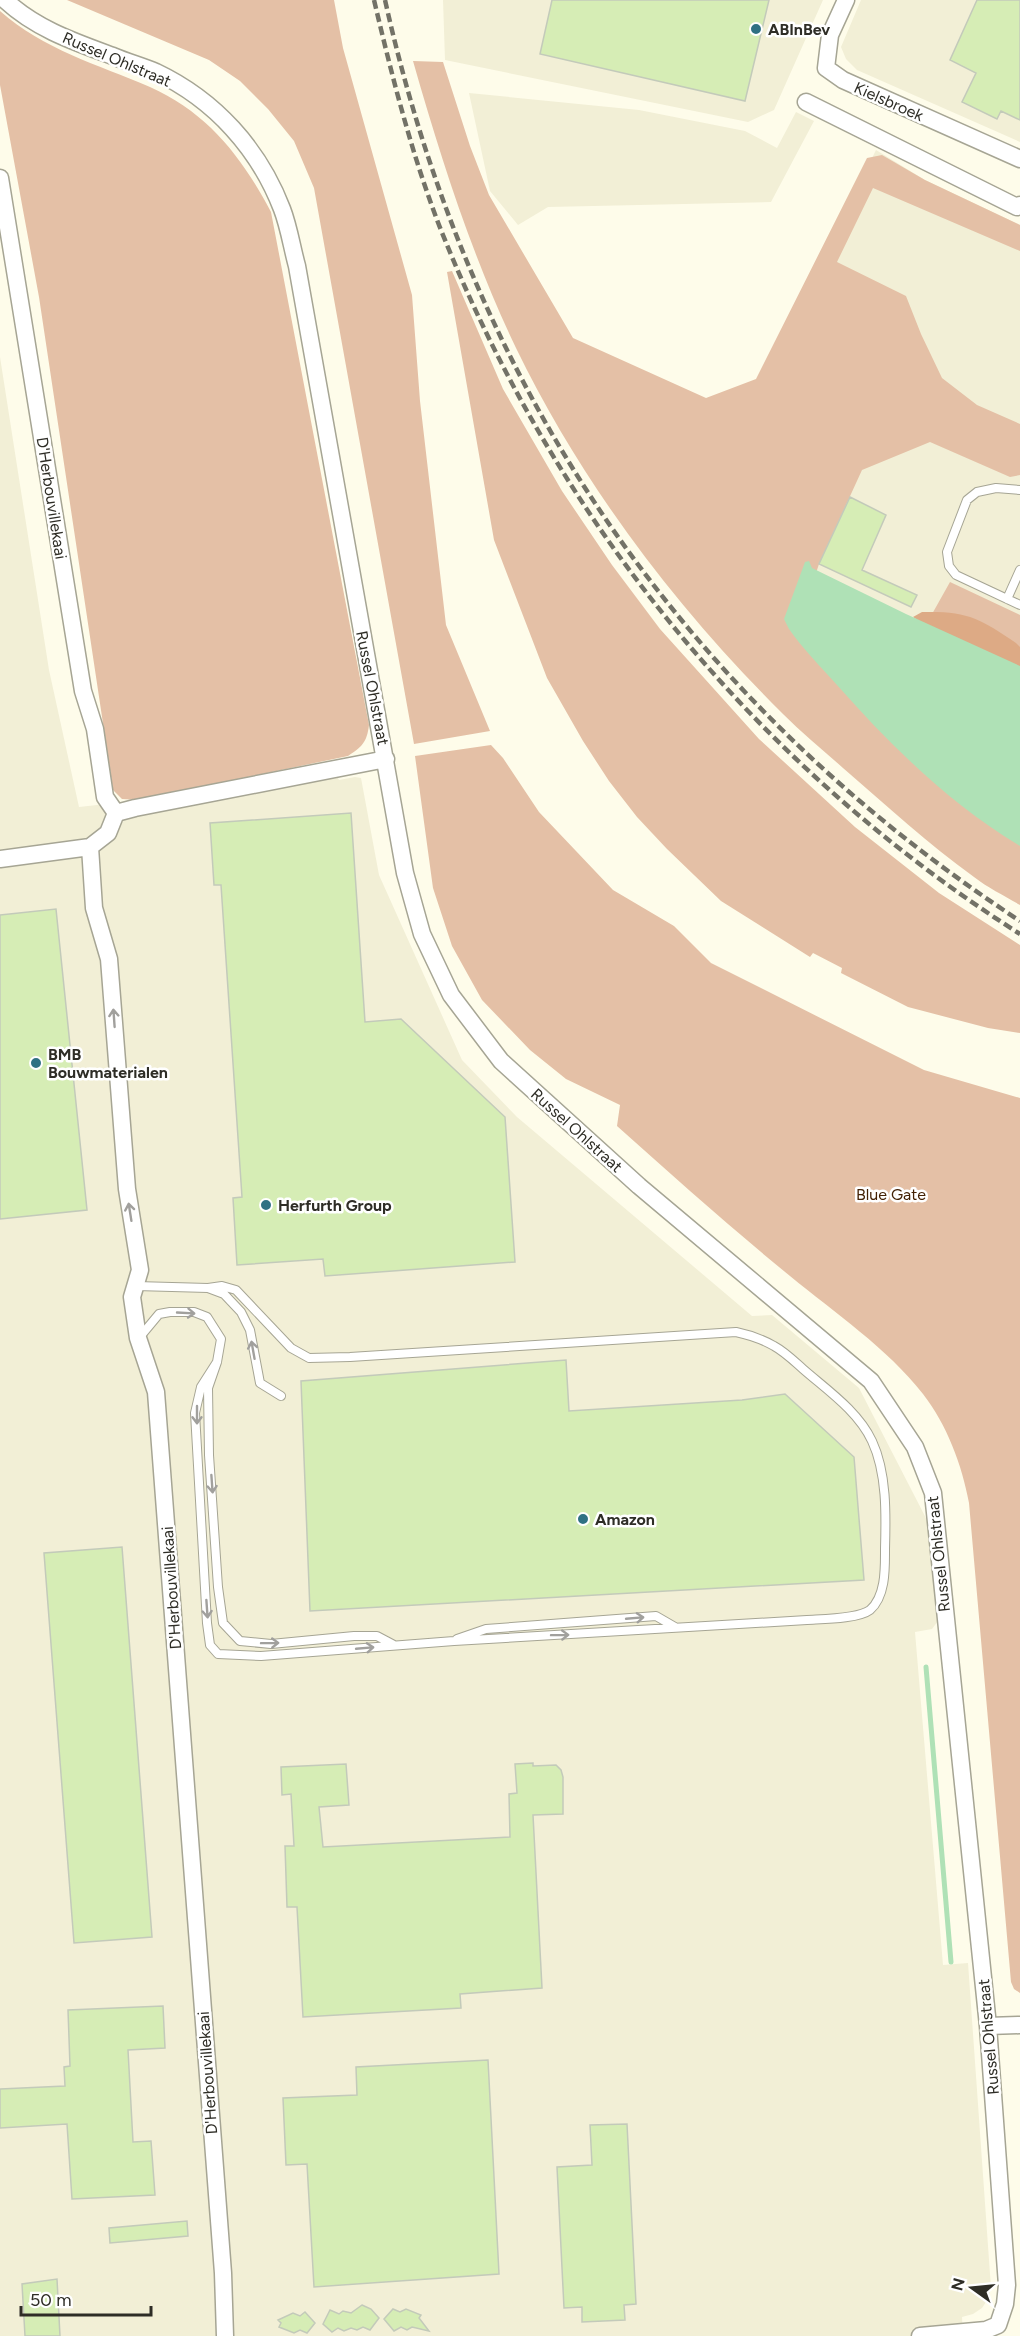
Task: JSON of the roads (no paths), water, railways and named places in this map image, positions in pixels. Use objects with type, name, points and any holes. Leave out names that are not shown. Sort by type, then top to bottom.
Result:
[{"type":"street","name":"Russel Ohlstraat","points":[[5,0],[38,25],[69,40],[156,72],[195,95],[223,117],[243,139],[265,170],[283,211],[297,266],[405,873],[422,934],[451,995],[501,1061],[639,1186],[758,1288],[872,1381],[915,1447],[933,1493],[988,2026],[1007,2285],[1000,2330]]},
{"type":"street","name":"Kielsbroek","points":[[846,0],[830,35],[826,68],[843,80],[1020,159]]},
{"type":"street","points":[[806,102],[1017,207],[1020,205]]},
{"type":"street","name":"D'Herbouvillekaai","points":[[0,178],[83,692],[95,729],[105,797],[116,813]]},
{"type":"street","points":[[0,860],[90,847],[108,833],[116,813],[135,808],[386,759]]},
{"type":"street","name":"D'Herbouvillekaai","points":[[90,847],[94,909],[109,959],[127,1189],[140,1269],[132,1297],[138,1338],[156,1392],[225,2336]]},
{"type":"street","points":[[988,2026],[1020,2025]]},
{"type":"street","points":[[920,2336],[1000,2330]]},
{"type":"lane","points":[[1020,490],[996,488],[977,492],[967,500],[946,552],[949,566],[956,575],[1020,605]]},
{"type":"lane","points":[[1007,599],[1020,570]]},
{"type":"lane","points":[[136,1286],[208,1288],[222,1286],[236,1290],[291,1348],[309,1358],[350,1358],[736,1332],[756,1337],[776,1347],[854,1414],[872,1440],[880,1466],[885,1539],[885,1575],[878,1599],[869,1611],[847,1617],[239,1656],[218,1654],[210,1644],[195,1413],[201,1387],[217,1362]]},
{"type":"lane","points":[[208,1288],[224,1293],[241,1312],[250,1330],[260,1383],[281,1396]]},
{"type":"lane","points":[[138,1338],[159,1314],[194,1312],[207,1317],[221,1339],[217,1362],[208,1388],[209,1455],[218,1587],[223,1623],[240,1641],[271,1644],[377,1636],[395,1646]]},
{"type":"waterway","points":[[926,1667],[951,1962]]},
{"type":"railway","points":[[374,0],[411,142],[439,225],[486,333],[541,436],[603,534],[673,626],[749,712],[833,793],[923,867],[1020,934]]},
{"type":"railway","points":[[385,0],[424,143],[474,278],[536,405],[610,525],[695,636],[792,739],[900,834],[1020,921]]},
{"type":"place","name":"ABInBev","points":[[756,29]]},
{"type":"place","name":"BMB Bouwmaterialen","points":[[36,1063]]},
{"type":"place","name":"Herfurth Group","points":[[266,1205]]},
{"type":"place","name":"Amazon","points":[[583,1519]]},
{"type":"park label","name":"Blue Gate","points":[[891,1194]]}]
